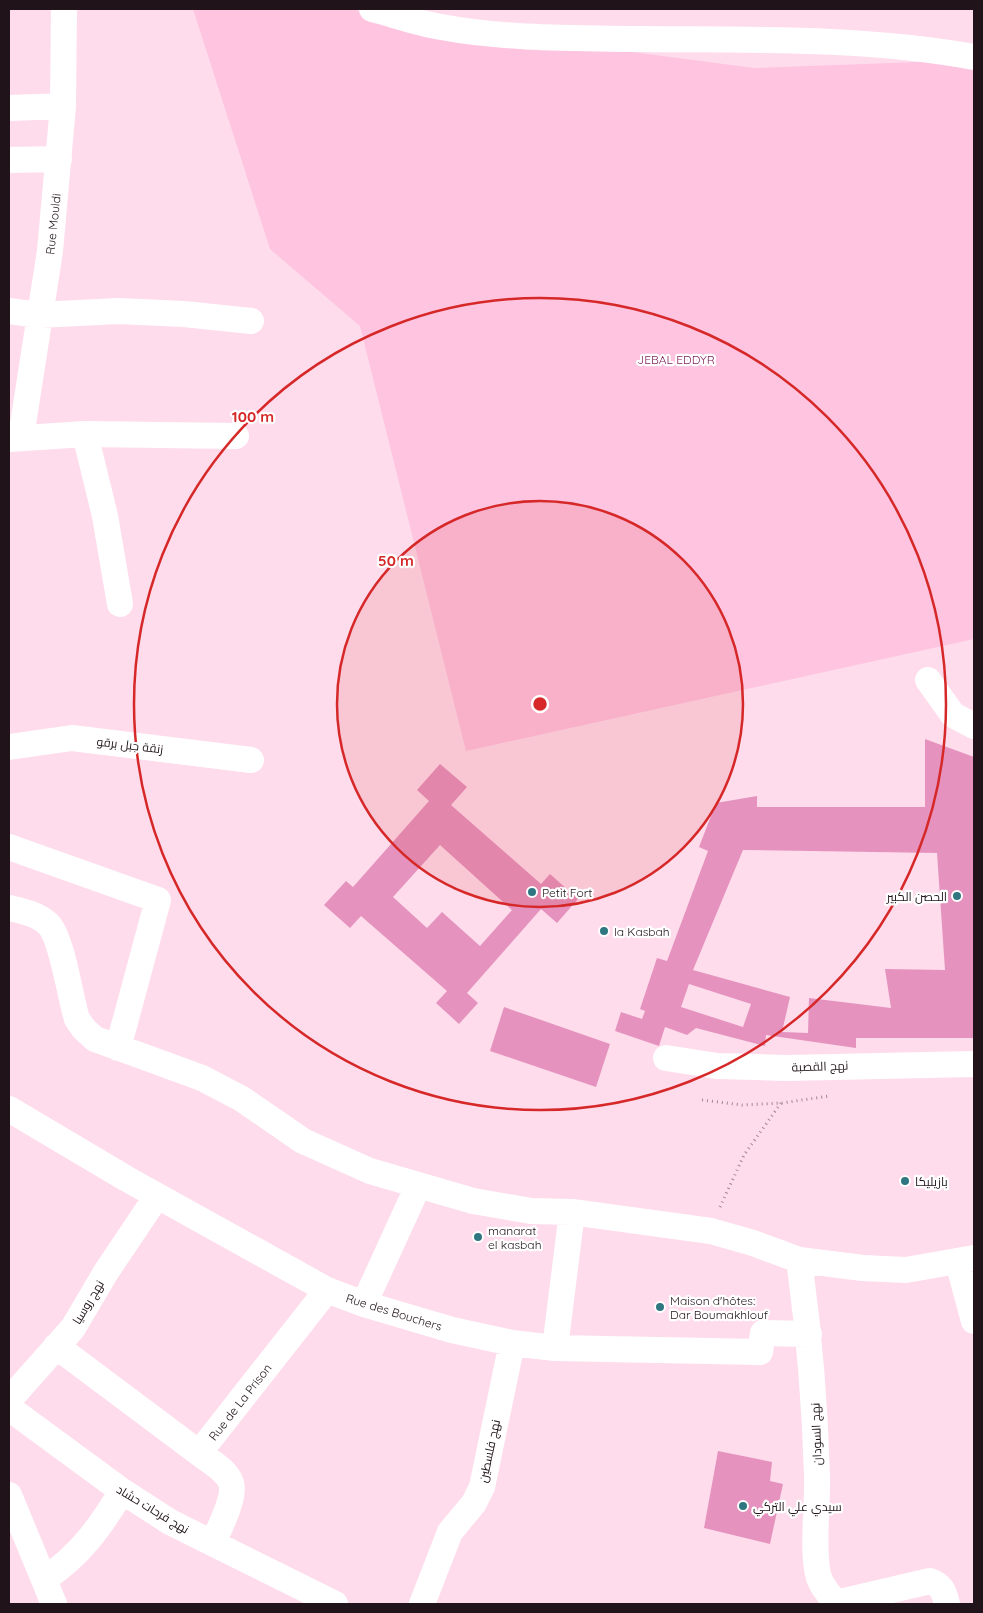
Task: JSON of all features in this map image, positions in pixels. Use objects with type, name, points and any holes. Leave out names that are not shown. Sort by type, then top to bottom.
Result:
[{"type":"street","name":"Rue Mouldi","points":[[15,438],[50,251],[63,106],[64,9]]},
{"type":"street","points":[[372,9],[442,27],[515,35],[584,39],[845,42],[974,56]]},
{"type":"street","points":[[9,108],[63,106]]},
{"type":"street","points":[[9,160],[59,159]]},
{"type":"street","points":[[9,311],[39,315],[118,311],[184,314],[251,321]]},
{"type":"street","points":[[15,438],[85,434],[236,436]]},
{"type":"street","points":[[85,434],[106,516],[120,604]]},
{"type":"street","points":[[928,680],[953,716],[974,726]]},
{"type":"street","name":"زنقة جبل برقو","points":[[9,747],[72,738],[251,760]]},
{"type":"street","points":[[9,847],[158,900],[118,1048]]},
{"type":"street","points":[[9,908],[39,918],[49,924],[57,937],[77,1019],[95,1039],[202,1078],[242,1100],[303,1141],[370,1171],[473,1201],[530,1211],[572,1212],[711,1231],[754,1243],[799,1260],[863,1268],[906,1270],[966,1260],[974,1322]]},
{"type":"street","name":"نهج القصبة","points":[[666,1058],[717,1066],[786,1068],[974,1064]]},
{"type":"street","name":"Rue des Bouchers","points":[[9,1109],[157,1196],[327,1290],[364,1304],[452,1330],[512,1343],[555,1348],[760,1352],[763,1333],[809,1334]]},
{"type":"street","points":[[364,1304],[418,1186]]},
{"type":"street","name":"نهج روسيا","points":[[9,1400],[83,1314],[106,1272],[157,1196]]},
{"type":"street","points":[[555,1348],[572,1212]]},
{"type":"street","name":"نهج السودان","points":[[799,1260],[809,1334],[815,1408],[818,1491],[816,1565],[822,1585],[836,1603]]},
{"type":"street","name":"Rue de La Prison","points":[[199,1453],[327,1290]]},
{"type":"street","name":"نهج فلسطين","points":[[422,1604],[450,1532],[474,1503],[482,1487],[512,1343]]},
{"type":"street","points":[[56,1346],[224,1473],[231,1482],[232,1493],[213,1543]]},
{"type":"street","name":"نهج فرحات حشاد","points":[[9,1408],[122,1491],[170,1522],[334,1604]]},
{"type":"street","points":[[44,1579],[61,1568],[78,1553],[100,1527],[122,1491]]},
{"type":"street","points":[[9,1495],[54,1604]]},
{"type":"street","points":[[836,1603],[930,1581],[938,1584],[944,1592],[947,1604]]},
{"type":"path","points":[[702,1100],[742,1105],[782,1103],[744,1155],[727,1189],[711,1231]]},
{"type":"green space","name":"JEBAL EDDYR","points":[[193,9],[350,9],[442,27],[754,68],[974,60],[974,639],[466,751],[360,326],[270,249]]},
{"type":"building","name":"الحصن الكبير","points":[[925,739],[974,757],[974,1038],[856,1038],[856,1048],[766,1035],[765,1046],[696,1028],[687,1035],[665,1027],[659,1046],[615,1031],[621,1012],[642,1019],[645,1011],[640,1009],[657,958],[667,961],[708,851],[699,847],[716,803],[757,796],[757,807],[925,807]],"holes":[[[743,850],[937,853],[945,970],[885,969],[891,1008],[809,998],[808,1033],[782,1032],[790,997],[693,970]],[[689,984],[751,1004],[743,1027],[681,1007]]]},
{"type":"building","name":"Petit Fort","points":[[440,764],[467,787],[451,805],[541,884],[550,874],[578,899],[557,923],[541,909],[467,993],[478,1003],[459,1024],[436,1003],[447,991],[361,916],[350,928],[324,905],[346,881],[353,887],[429,801],[417,790]],"holes":[[[440,845],[512,910],[480,946],[442,912],[427,928],[393,897]]]},
{"type":"building","points":[[504,1007],[610,1044],[596,1087],[490,1051]]},
{"type":"building","name":"سيدي علي التركي","points":[[718,1451],[772,1462],[770,1481],[783,1484],[770,1544],[704,1528]]},
{"type":"place","name":"Petit Fort","points":[[532,892]]},
{"type":"place","name":"الحصن الكبير","points":[[957,896]]},
{"type":"place","name":"la Kasbah","points":[[604,931]]},
{"type":"place","name":"بازيليكا","points":[[905,1181]]},
{"type":"place","name":"manarat el kasbah","points":[[478,1237]]},
{"type":"place","name":"Maison d'hôtes: Dar Boumakhlouf","points":[[660,1307]]},
{"type":"place","name":"سيدي علي التركي","points":[[743,1506]]}]
